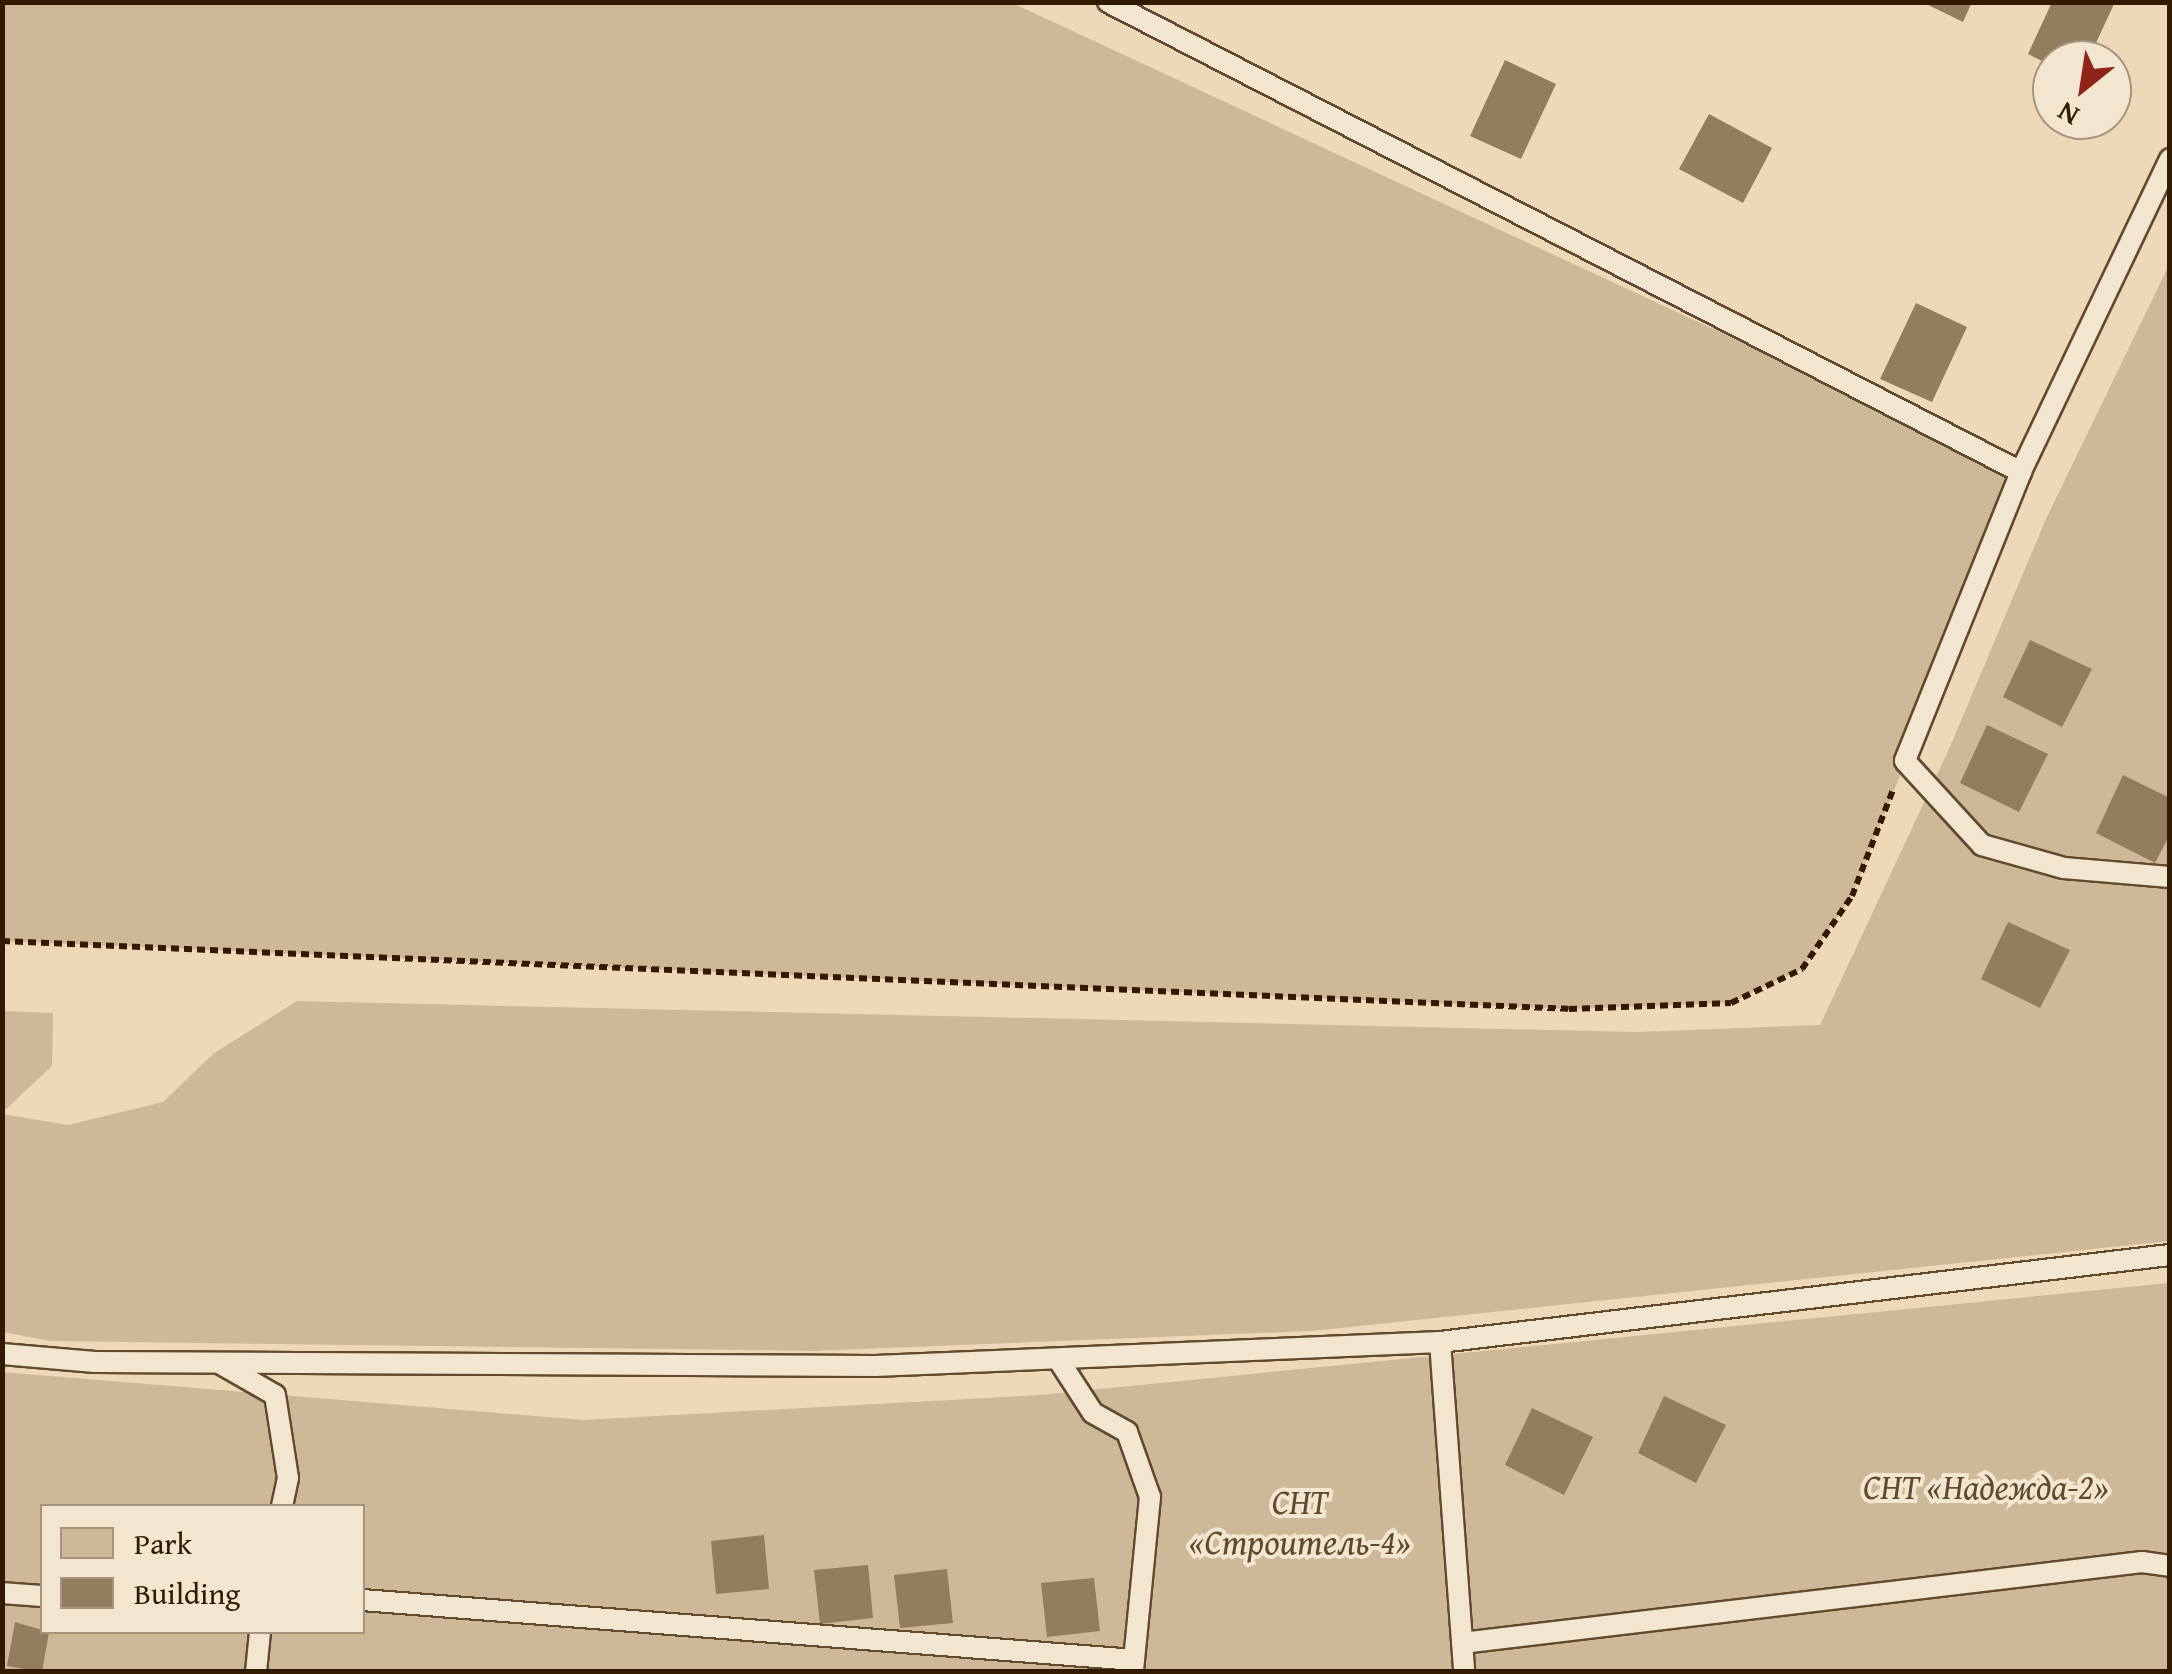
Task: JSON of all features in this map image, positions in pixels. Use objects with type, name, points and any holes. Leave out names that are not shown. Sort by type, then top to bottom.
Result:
[{"type":"lane","points":[[1108,2],[2021,472]]},
{"type":"lane","points":[[2170,159],[2021,472],[1904,761],[1982,845],[2064,868],[2170,877]]},
{"type":"lane","points":[[2,1354],[220,1363],[875,1366],[1440,1342],[2170,1255]]},
{"type":"lane","points":[[1440,1342],[1464,1672]]},
{"type":"lane","points":[[365,1600],[1133,1666],[1150,1497],[1127,1432],[1094,1413],[1058,1358]]},
{"type":"lane","points":[[220,1363],[276,1395],[288,1478],[282,1504]]},
{"type":"lane","points":[[1462,1644],[2102,1566],[2170,1566]]},
{"type":"lane","points":[[2,1593],[40,1596]]},
{"type":"lane","points":[[256,1672],[260,1634]]},
{"type":"path","points":[[2,942],[1569,1010],[1731,1003],[1802,969],[1852,896],[1904,761]]},
{"type":"green space","points":[[2,3],[1012,3],[2021,472],[1852,896],[1802,969],[1731,1003],[1569,1009],[3,941]]},
{"type":"green space","points":[[2169,265],[2169,1241],[1312,1331],[813,1351],[50,1341],[3,1332],[2,1114],[68,1125],[163,1102],[213,1054],[297,1001],[1638,1032],[1820,1025],[1949,749],[2046,519]]},
{"type":"green space","points":[[3,1011],[53,1013],[52,1066],[3,1112]]},
{"type":"green space","points":[[2169,1283],[2169,1671],[3,1671],[2,1372],[584,1420],[1039,1395]]},
{"type":"building","points":[[1922,2],[1972,2],[1963,22]]},
{"type":"building","points":[[2052,2],[2115,2],[2097,40],[2034,40]]},
{"type":"building","points":[[1505,60],[1556,84],[1521,159],[1470,136]]},
{"type":"building","points":[[1709,114],[1772,148],[1743,203],[1679,169]]},
{"type":"building","points":[[1916,303],[1967,327],[1932,402],[1880,379]]},
{"type":"building","points":[[2030,640],[2092,669],[2062,727],[2003,697]]},
{"type":"building","points":[[1987,725],[2048,754],[2019,812],[1960,783]]},
{"type":"building","points":[[2123,775],[2170,798],[2170,834],[2155,863],[2096,833]]},
{"type":"building","points":[[2008,922],[2070,950],[2040,1008],[1981,979]]},
{"type":"building","points":[[1664,1396],[1726,1425],[1696,1483],[1638,1453]]},
{"type":"building","points":[[1532,1408],[1593,1437],[1564,1495],[1505,1465]]},
{"type":"building","points":[[764,1535],[769,1589],[716,1594],[711,1541]]},
{"type":"building","points":[[868,1565],[873,1618],[820,1624],[814,1570]]},
{"type":"building","points":[[947,1569],[953,1623],[900,1628],[894,1575]]},
{"type":"building","points":[[1094,1578],[1100,1631],[1047,1637],[1041,1583]]},
{"type":"building","points":[[15,1622],[49,1634],[42,1672],[7,1666]]},
{"type":"park label","name":"СНТ «Надежда-2»","points":[[1986,1487]]},
{"type":"park label","name":"СНТ «Строитель-4»","points":[[1300,1522]]}]
